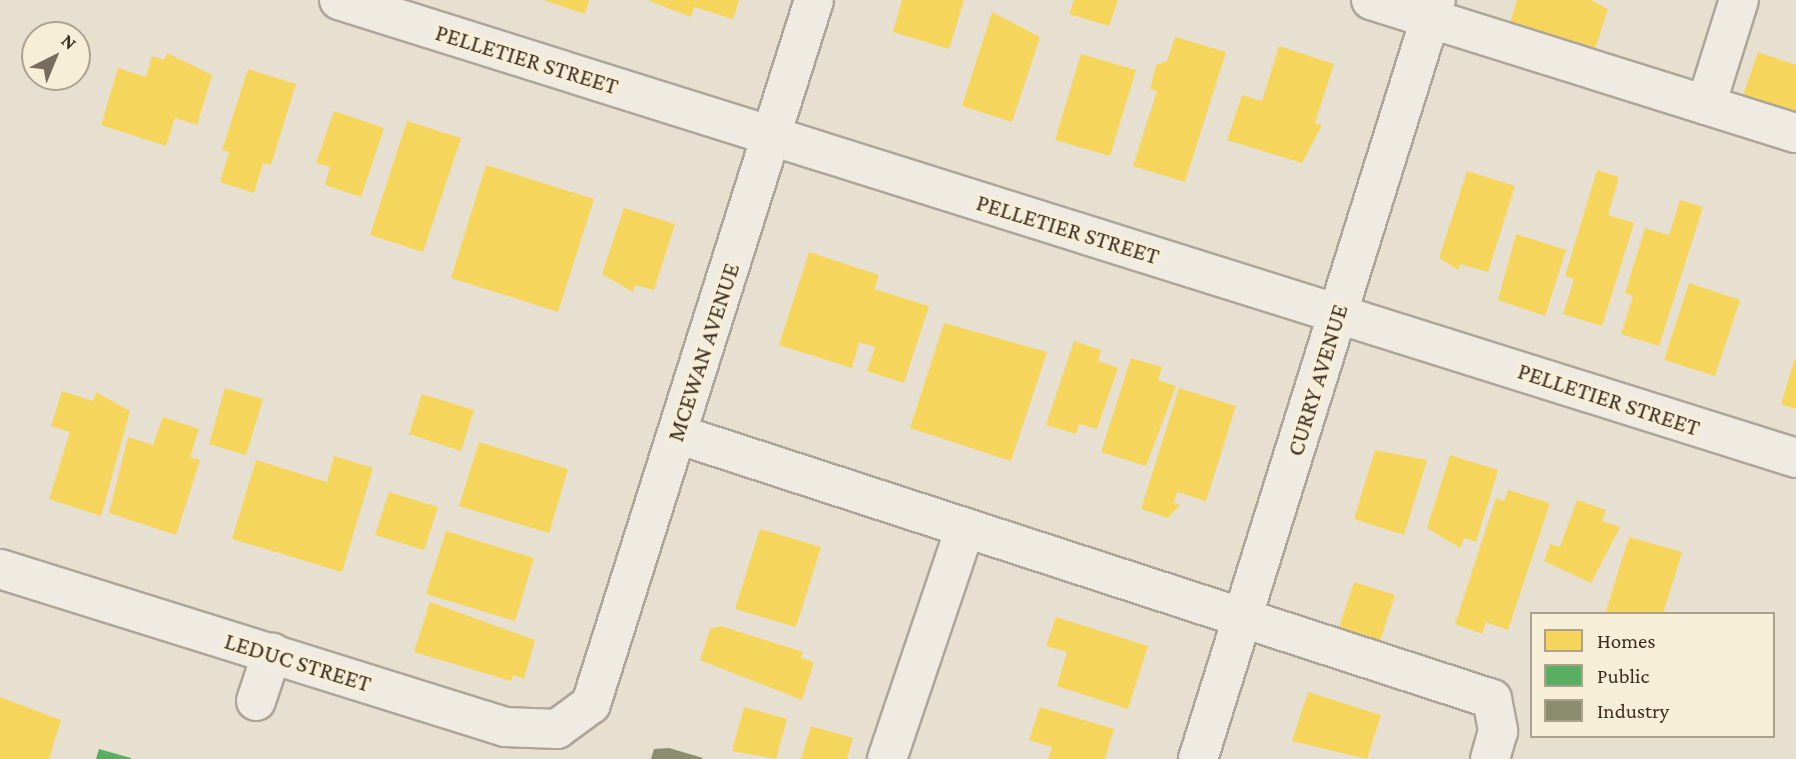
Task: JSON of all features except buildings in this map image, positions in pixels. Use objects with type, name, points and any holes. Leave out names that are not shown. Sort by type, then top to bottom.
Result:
[{"type":"street","name":"PELLETIER STREET","points":[[339,0],[1796,458]]},
{"type":"street","name":"MCEWAN AVENUE","points":[[592,704],[814,0]]},
{"type":"street","points":[[1371,0],[1433,9],[1796,133]]},
{"type":"street","points":[[1706,104],[1739,0]]},
{"type":"street","name":"CURRY AVENUE","points":[[1198,759],[1433,9]]},
{"type":"street","points":[[677,434],[1492,699],[1498,731],[1490,759]]},
{"type":"street","points":[[887,759],[965,528]]},
{"type":"street","name":"LEDUC STREET","points":[[0,569],[148,632],[272,653],[384,707],[505,727],[556,729],[592,704]]},
{"type":"street","points":[[256,701],[272,653]]}]
